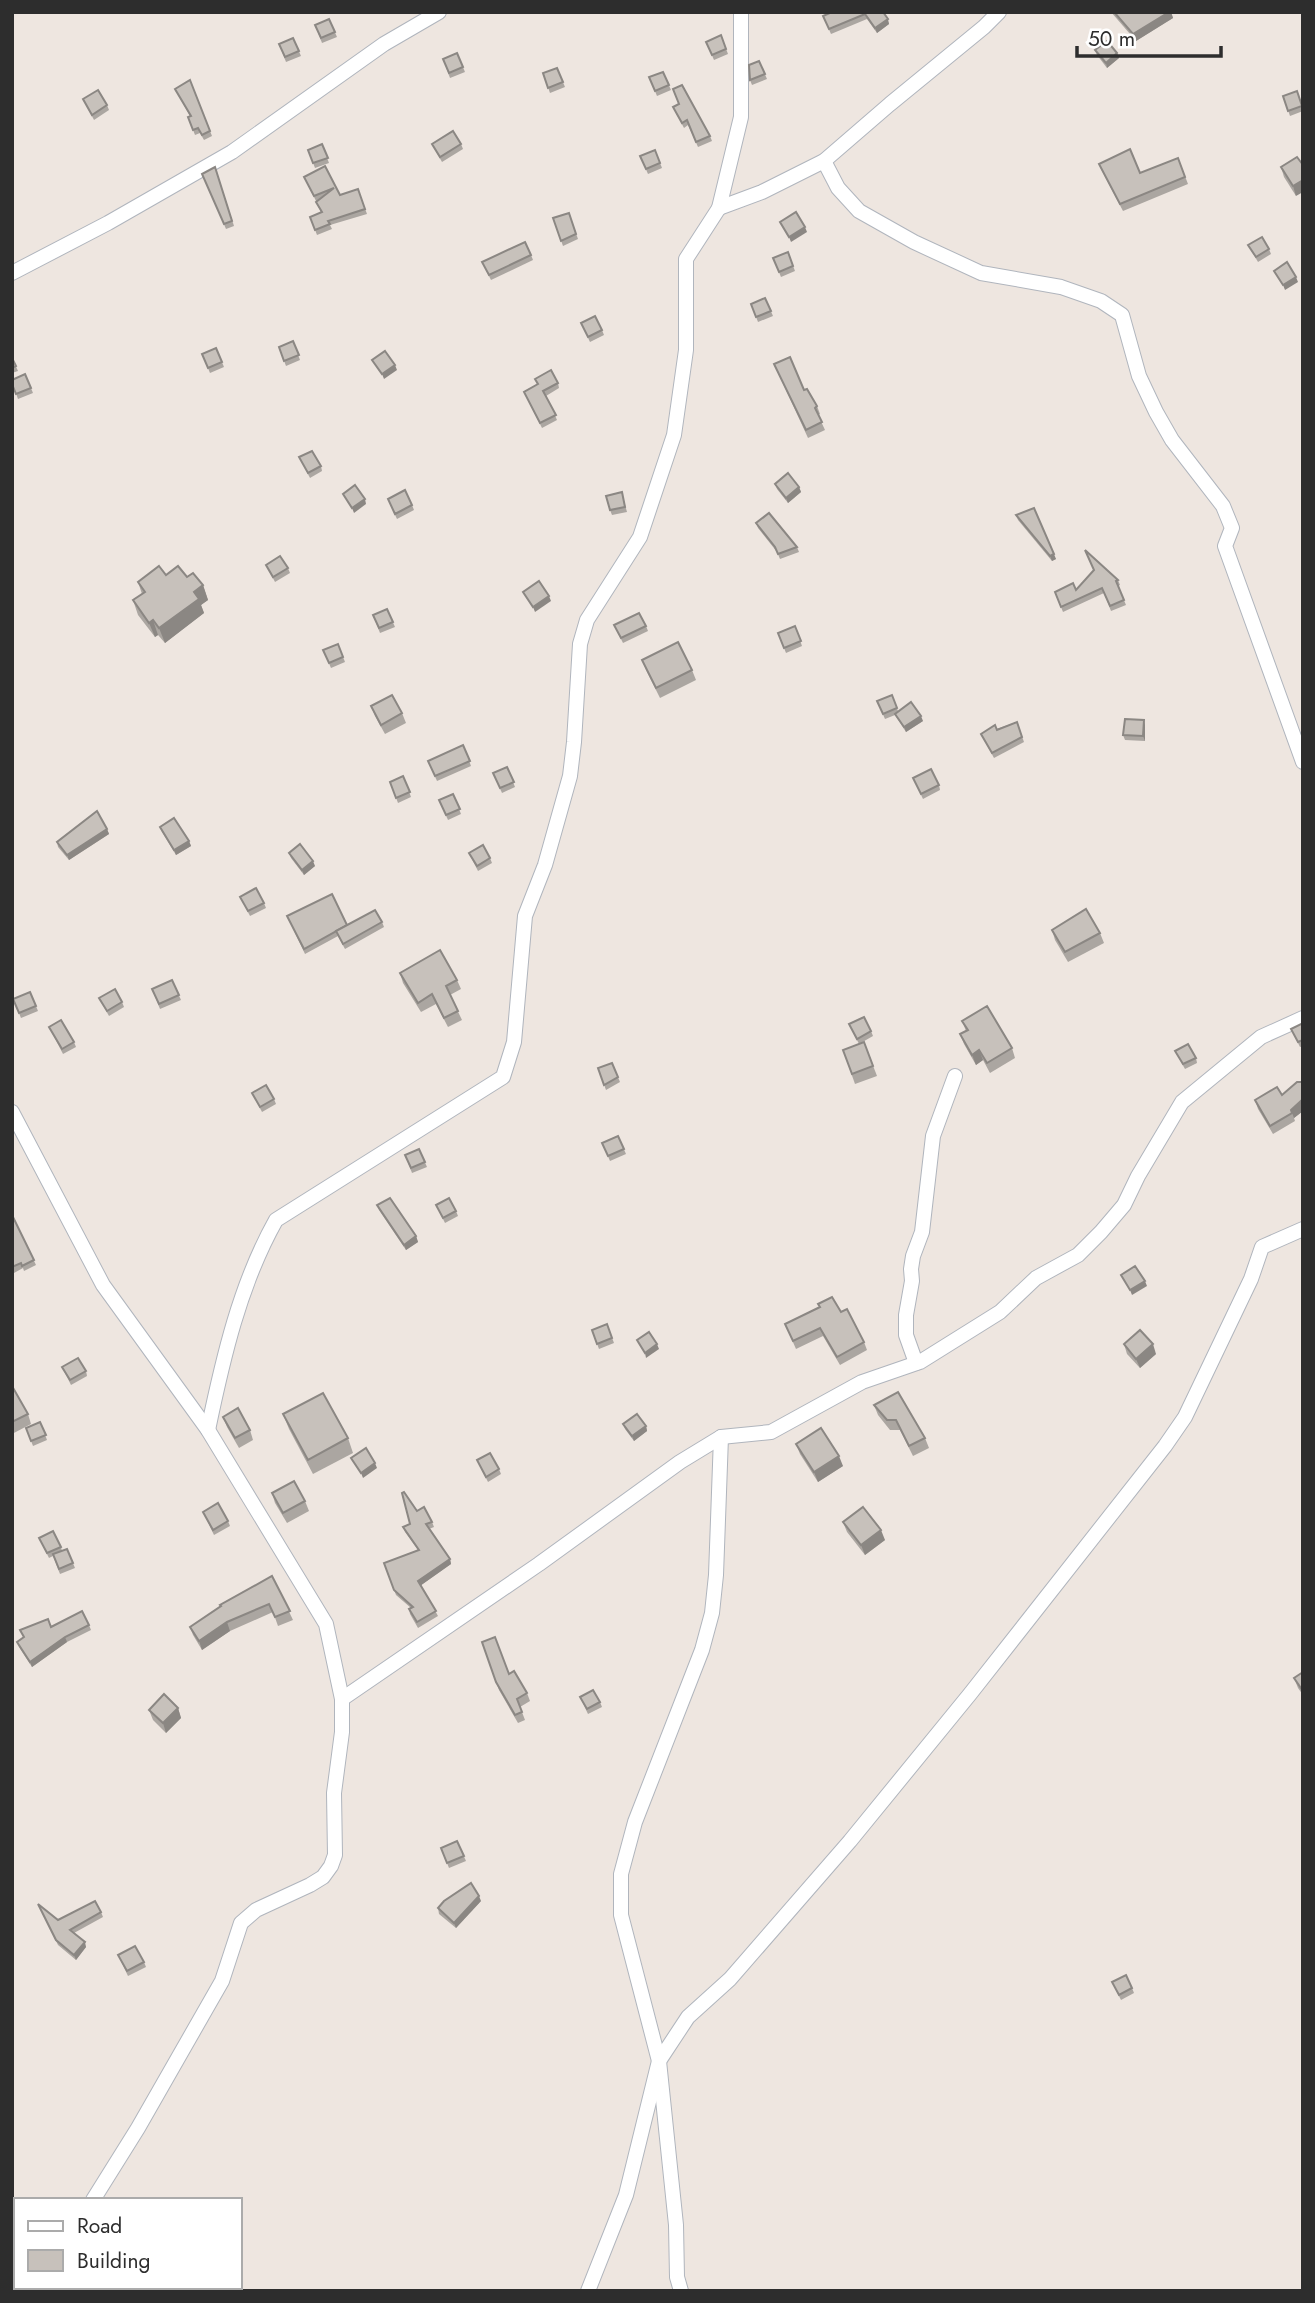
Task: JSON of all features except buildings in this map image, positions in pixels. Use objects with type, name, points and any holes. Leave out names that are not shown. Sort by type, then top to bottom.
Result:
[{"type":"street","points":[[12,273],[108,223],[232,152],[384,44],[439,12]]},
{"type":"street","points":[[208,1430],[223,1357],[258,1251],[276,1220],[503,1077],[514,1042],[524,916],[545,865],[570,776],[575,742],[580,644],[587,620],[640,537],[674,435],[685,350],[685,259],[719,208],[741,117],[741,12]]},
{"type":"street","points":[[719,208],[762,192],[824,161],[999,12]]},
{"type":"street","points":[[824,161],[838,188],[859,211],[914,242],[981,273],[1061,287],[1101,301],[1122,315],[1139,376],[1156,412],[1172,440],[1223,506],[1232,528],[1225,546],[1303,762]]},
{"type":"street","points":[[342,1699],[539,1564],[680,1462],[721,1437],[771,1432],[862,1382],[916,1363],[1000,1312],[1036,1279],[1078,1255],[1124,1205],[1182,1102],[1261,1037],[1303,1018]]},
{"type":"street","points":[[916,1363],[906,1335],[911,1269],[922,1232],[933,1136],[955,1076]]},
{"type":"street","points":[[12,1112],[103,1285],[208,1430],[326,1624],[342,1699],[342,1732],[334,1793],[335,1855],[331,1866],[323,1877],[256,1910],[241,1923],[222,1981],[138,2129],[94,2198]]},
{"type":"street","points":[[588,2291],[626,2195],[659,2060],[688,2017],[730,1979],[850,1841],[970,1694],[1165,1446],[1191,1405],[1251,1279],[1262,1247],[1303,1229]]},
{"type":"street","points":[[681,2291],[677,2277],[676,2225],[659,2060],[621,1915],[621,1874],[635,1822],[702,1650],[712,1613],[721,1437]]}]
